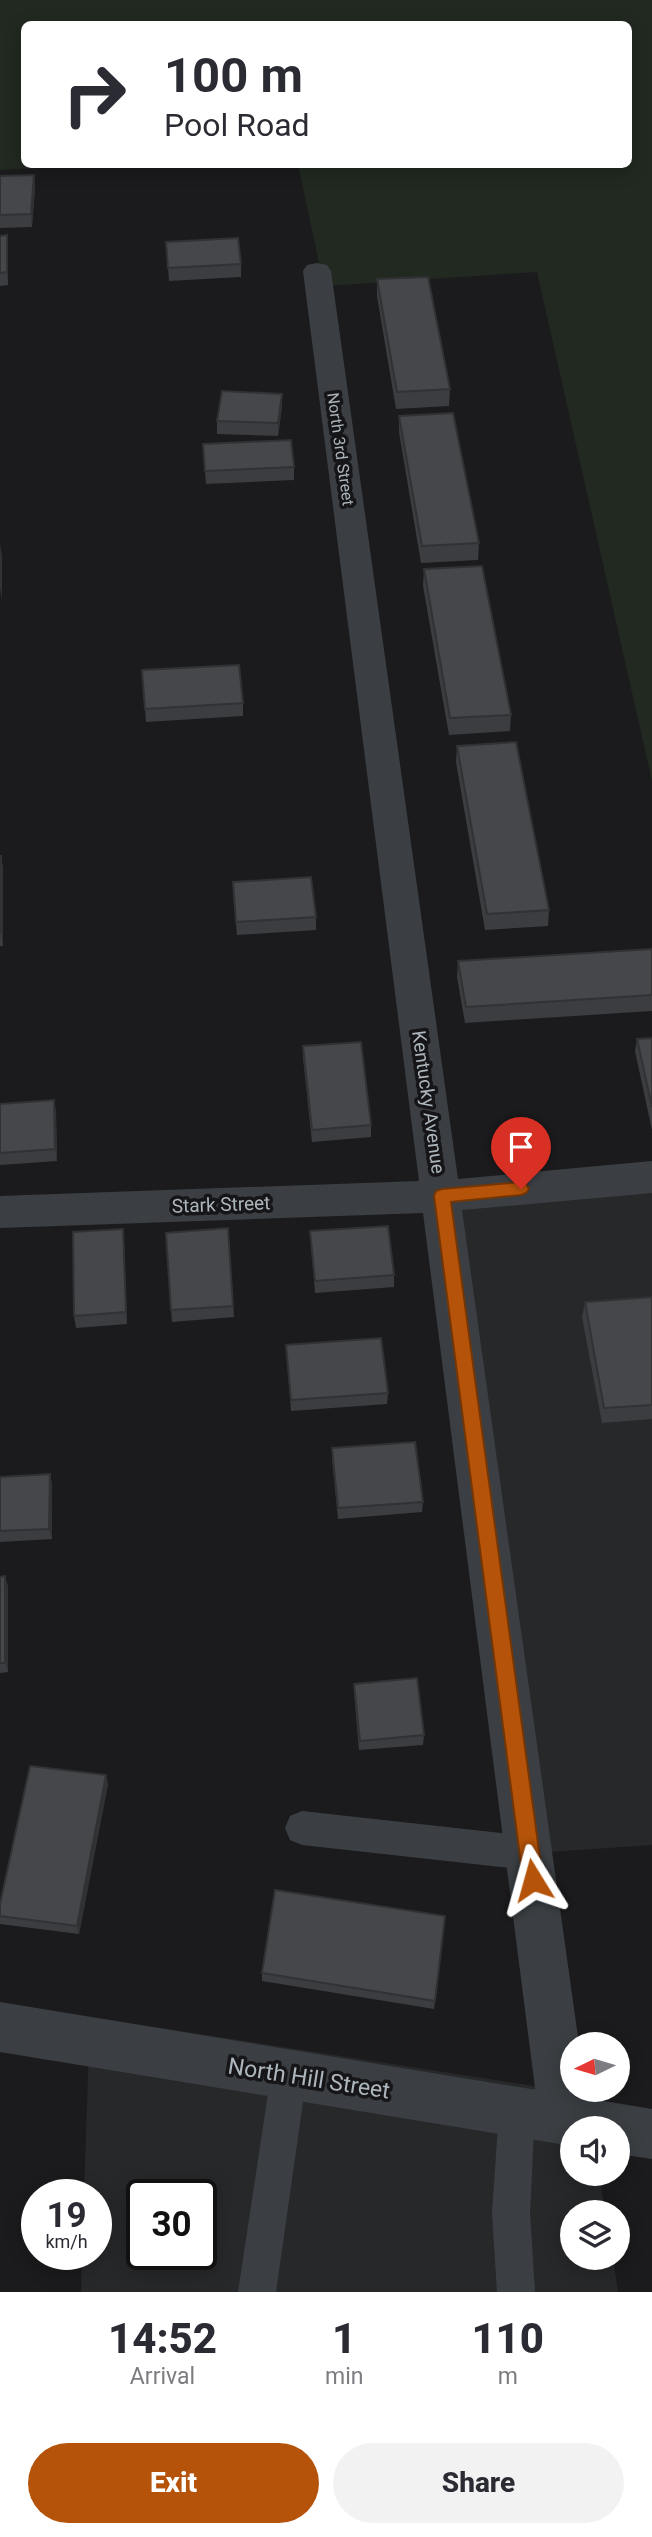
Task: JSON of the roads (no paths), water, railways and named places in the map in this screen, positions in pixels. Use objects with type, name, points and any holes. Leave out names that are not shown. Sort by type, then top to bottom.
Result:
[{"type":"street","name":"North 3rd Street","points":[[317,271],[364,627]]},
{"type":"street","name":"Kentucky Avenue","points":[[364,627],[529,1853],[541,2115]]},
{"type":"street","name":"Stark Street","points":[[0,1212],[442,1196],[652,1177]]},
{"type":"street","name":"North Hill Street","points":[[0,2027],[652,2134]]},
{"type":"lane","points":[[302,1828],[529,1853]]},
{"type":"lane","points":[[257,2292],[289,2074]]},
{"type":"lane","points":[[516,2292],[511,2213],[541,2115]]}]
